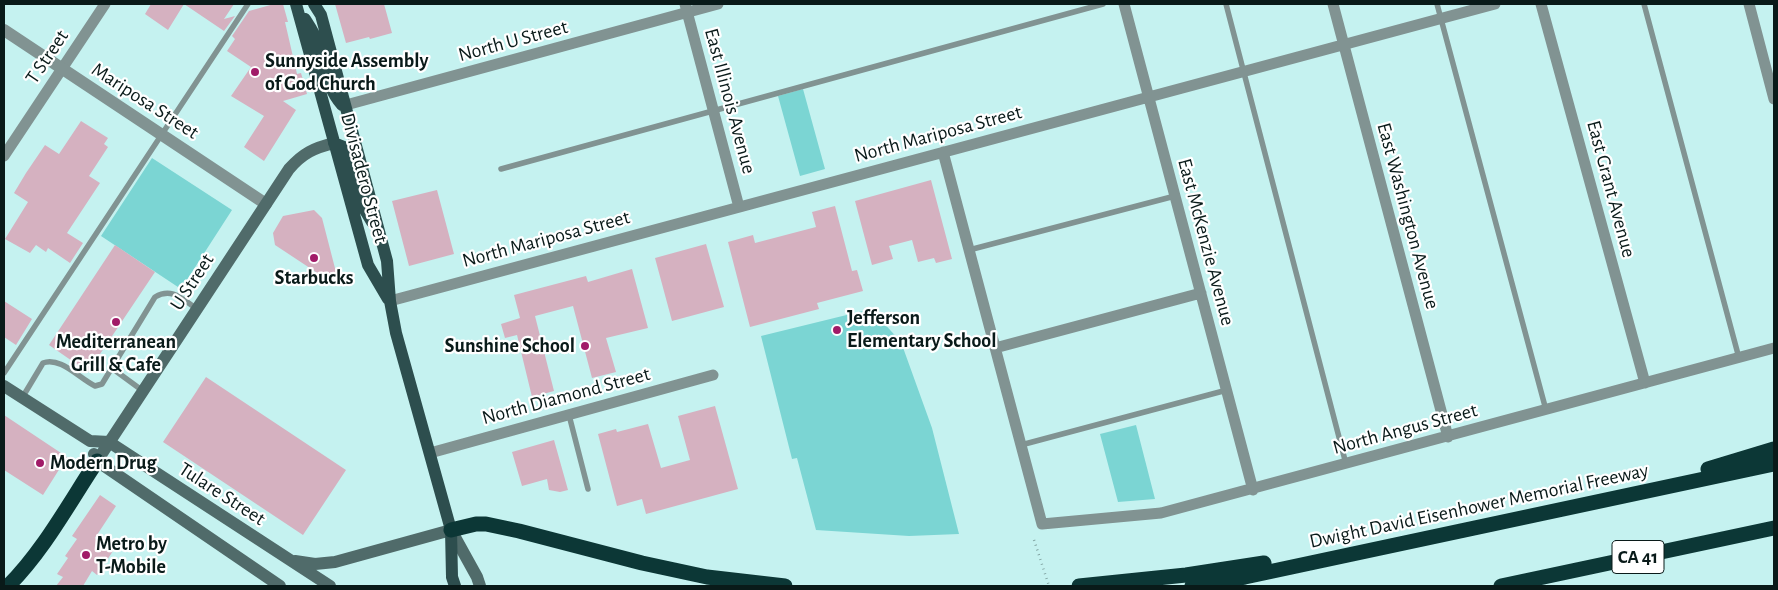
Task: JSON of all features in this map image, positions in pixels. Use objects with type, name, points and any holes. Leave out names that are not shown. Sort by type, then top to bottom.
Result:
[{"type":"highway","points":[[1621,496],[1774,449]]},
{"type":"highway","points":[[8,586],[42,545],[97,461]]},
{"type":"highway","name":"Dwight David Eisenhower Memorial Freeway","points":[[1192,586],[1245,577],[1774,464]]},
{"type":"highway","points":[[451,530],[476,524],[486,524],[642,563],[707,577],[785,586]]},
{"type":"highway","name":"CA 41","points":[[1501,586],[1774,528]]},
{"type":"highway","points":[[1079,586],[1186,575],[1450,533]]},
{"type":"main road","points":[[296,4],[315,36],[331,89],[342,105],[346,105]]},
{"type":"main road","name":"Divisadero Street","points":[[296,4],[368,265],[390,301]]},
{"type":"main road","name":"Divisadero Street","points":[[318,7],[387,261],[390,301],[396,333],[451,530],[454,582]]},
{"type":"main road","points":[[334,143],[344,147],[347,152],[360,200],[380,237]]},
{"type":"main road","name":"U Street","points":[[97,461],[290,169],[298,159],[308,152],[334,143]]},
{"type":"main road","points":[[4,386],[90,441],[109,442]]},
{"type":"main road","points":[[90,441],[97,461],[280,586]]},
{"type":"main road","name":"Tulare Street","points":[[109,442],[328,585]]},
{"type":"main road","points":[[285,558],[315,564],[335,562],[451,530]]},
{"type":"main road","name":"Divisadero Street","points":[[451,530],[478,581]]},
{"type":"street","name":"T Street","points":[[4,156],[105,4]]},
{"type":"street","name":"North U Street","points":[[346,105],[687,8],[718,4]]},
{"type":"street","name":"East McKenzie Avenue","points":[[1124,4],[1253,490]]},
{"type":"street","name":"East Washington Avenue","points":[[1333,4],[1448,437]]},
{"type":"street","name":"North Mariposa Street","points":[[390,301],[1495,4]]},
{"type":"street","name":"East Grant Avenue","points":[[1540,4],[1644,384]]},
{"type":"street","points":[[1749,4],[1774,99]]},
{"type":"street","name":"East Illinois Avenue","points":[[687,8],[739,207]]},
{"type":"street","name":"Mariposa Street","points":[[4,30],[266,204]]},
{"type":"street","points":[[943,152],[1021,445]]},
{"type":"street","points":[[995,348],[1201,294]]},
{"type":"street","name":"North Angus Street","points":[[1021,445],[1042,524],[1161,513],[1346,465],[1774,348]]},
{"type":"street","name":"North Diamond Street","points":[[430,453],[713,375]]},
{"type":"lane","points":[[4,373],[248,4]]},
{"type":"lane","points":[[501,169],[1104,4]]},
{"type":"lane","points":[[1226,4],[1346,465]]},
{"type":"lane","points":[[1437,4],[1546,410]]},
{"type":"lane","points":[[1644,4],[1739,358]]},
{"type":"lane","points":[[969,250],[1175,196]]},
{"type":"lane","points":[[22,398],[43,363],[49,360],[95,386],[102,384],[155,296],[164,292],[172,293],[197,309]]},
{"type":"lane","points":[[112,369],[143,391]]},
{"type":"lane","points":[[1021,445],[1226,390]]},
{"type":"lane","points":[[569,415],[588,489]]},
{"type":"path","points":[[1034,540],[1049,586]]},
{"type":"shaded area","points":[[803,89],[825,169],[800,176],[778,96]]},
{"type":"shaded area","points":[[152,158],[232,210],[181,289],[101,236]]},
{"type":"shaded area","points":[[871,309],[901,342],[932,428],[959,534],[909,536],[816,530],[797,458],[792,459],[761,336]]},
{"type":"shaded area","points":[[1136,425],[1155,499],[1118,502],[1100,434]]},
{"type":"building","points":[[151,4],[184,4],[168,30],[145,14]]},
{"type":"building","points":[[184,4],[234,4],[224,19],[235,16],[224,31]]},
{"type":"building","points":[[274,4],[283,4],[288,22],[285,22],[297,74],[301,73],[307,94],[283,101],[296,110],[264,161],[244,147],[264,116],[231,96],[251,67],[227,51],[235,39],[232,36],[249,11]]},
{"type":"building","points":[[335,4],[384,4],[392,33],[346,43]]},
{"type":"building","points":[[81,121],[108,138],[104,144],[108,147],[89,176],[100,183],[67,233],[83,243],[70,263],[48,248],[46,252],[36,245],[30,253],[5,239],[28,202],[14,193],[26,173],[45,145],[59,154]]},
{"type":"building","points":[[931,180],[952,259],[936,263],[934,258],[918,262],[912,240],[889,246],[893,259],[872,265],[855,201]]},
{"type":"building","points":[[437,190],[454,254],[409,266],[392,201]]},
{"type":"building","points":[[835,206],[852,271],[857,270],[863,291],[817,303],[819,309],[750,327],[728,242],[753,235],[755,243],[816,227],[812,212]]},
{"type":"building","name":"Starbucks","points":[[314,210],[322,218],[336,272],[331,282],[275,245],[273,233],[283,216]]},
{"type":"building","points":[[706,244],[724,307],[672,321],[655,258]]},
{"type":"building","points":[[115,245],[155,272],[88,372],[49,345]]},
{"type":"building","points":[[632,269],[648,328],[606,338],[616,372],[592,378],[573,306],[535,316],[554,391],[532,397],[517,335],[505,338],[501,324],[520,318],[514,295],[586,276],[588,282]]},
{"type":"building","points":[[4,301],[32,319],[16,345],[4,337]]},
{"type":"building","points":[[206,377],[346,470],[303,535],[163,442]]},
{"type":"building","points":[[715,406],[738,489],[646,514],[642,499],[617,506],[598,434],[616,429],[617,432],[648,424],[661,468],[690,460],[678,416]]},
{"type":"building","points":[[4,415],[67,457],[43,495],[4,470]]},
{"type":"building","points":[[554,440],[568,490],[560,492],[549,490],[547,479],[522,486],[512,452]]},
{"type":"building","points":[[100,495],[116,506],[95,538],[113,551],[97,575],[92,571],[83,586],[56,586],[63,577],[57,574],[68,558],[65,556],[77,539],[72,536]]},
{"type":"place","name":"Sunnyside Assembly of God Church","points":[[255,72]]},
{"type":"place","name":"Starbucks","points":[[314,258]]},
{"type":"place","name":"Mediterranean Grill & Cafe","points":[[116,322]]},
{"type":"place","name":"Jefferson Elementary School","points":[[837,330]]},
{"type":"place","name":"Sunshine School","points":[[585,346]]},
{"type":"place","name":"Modern Drug","points":[[40,463]]},
{"type":"place","name":"Metro by T-Mobile","points":[[86,555]]}]
